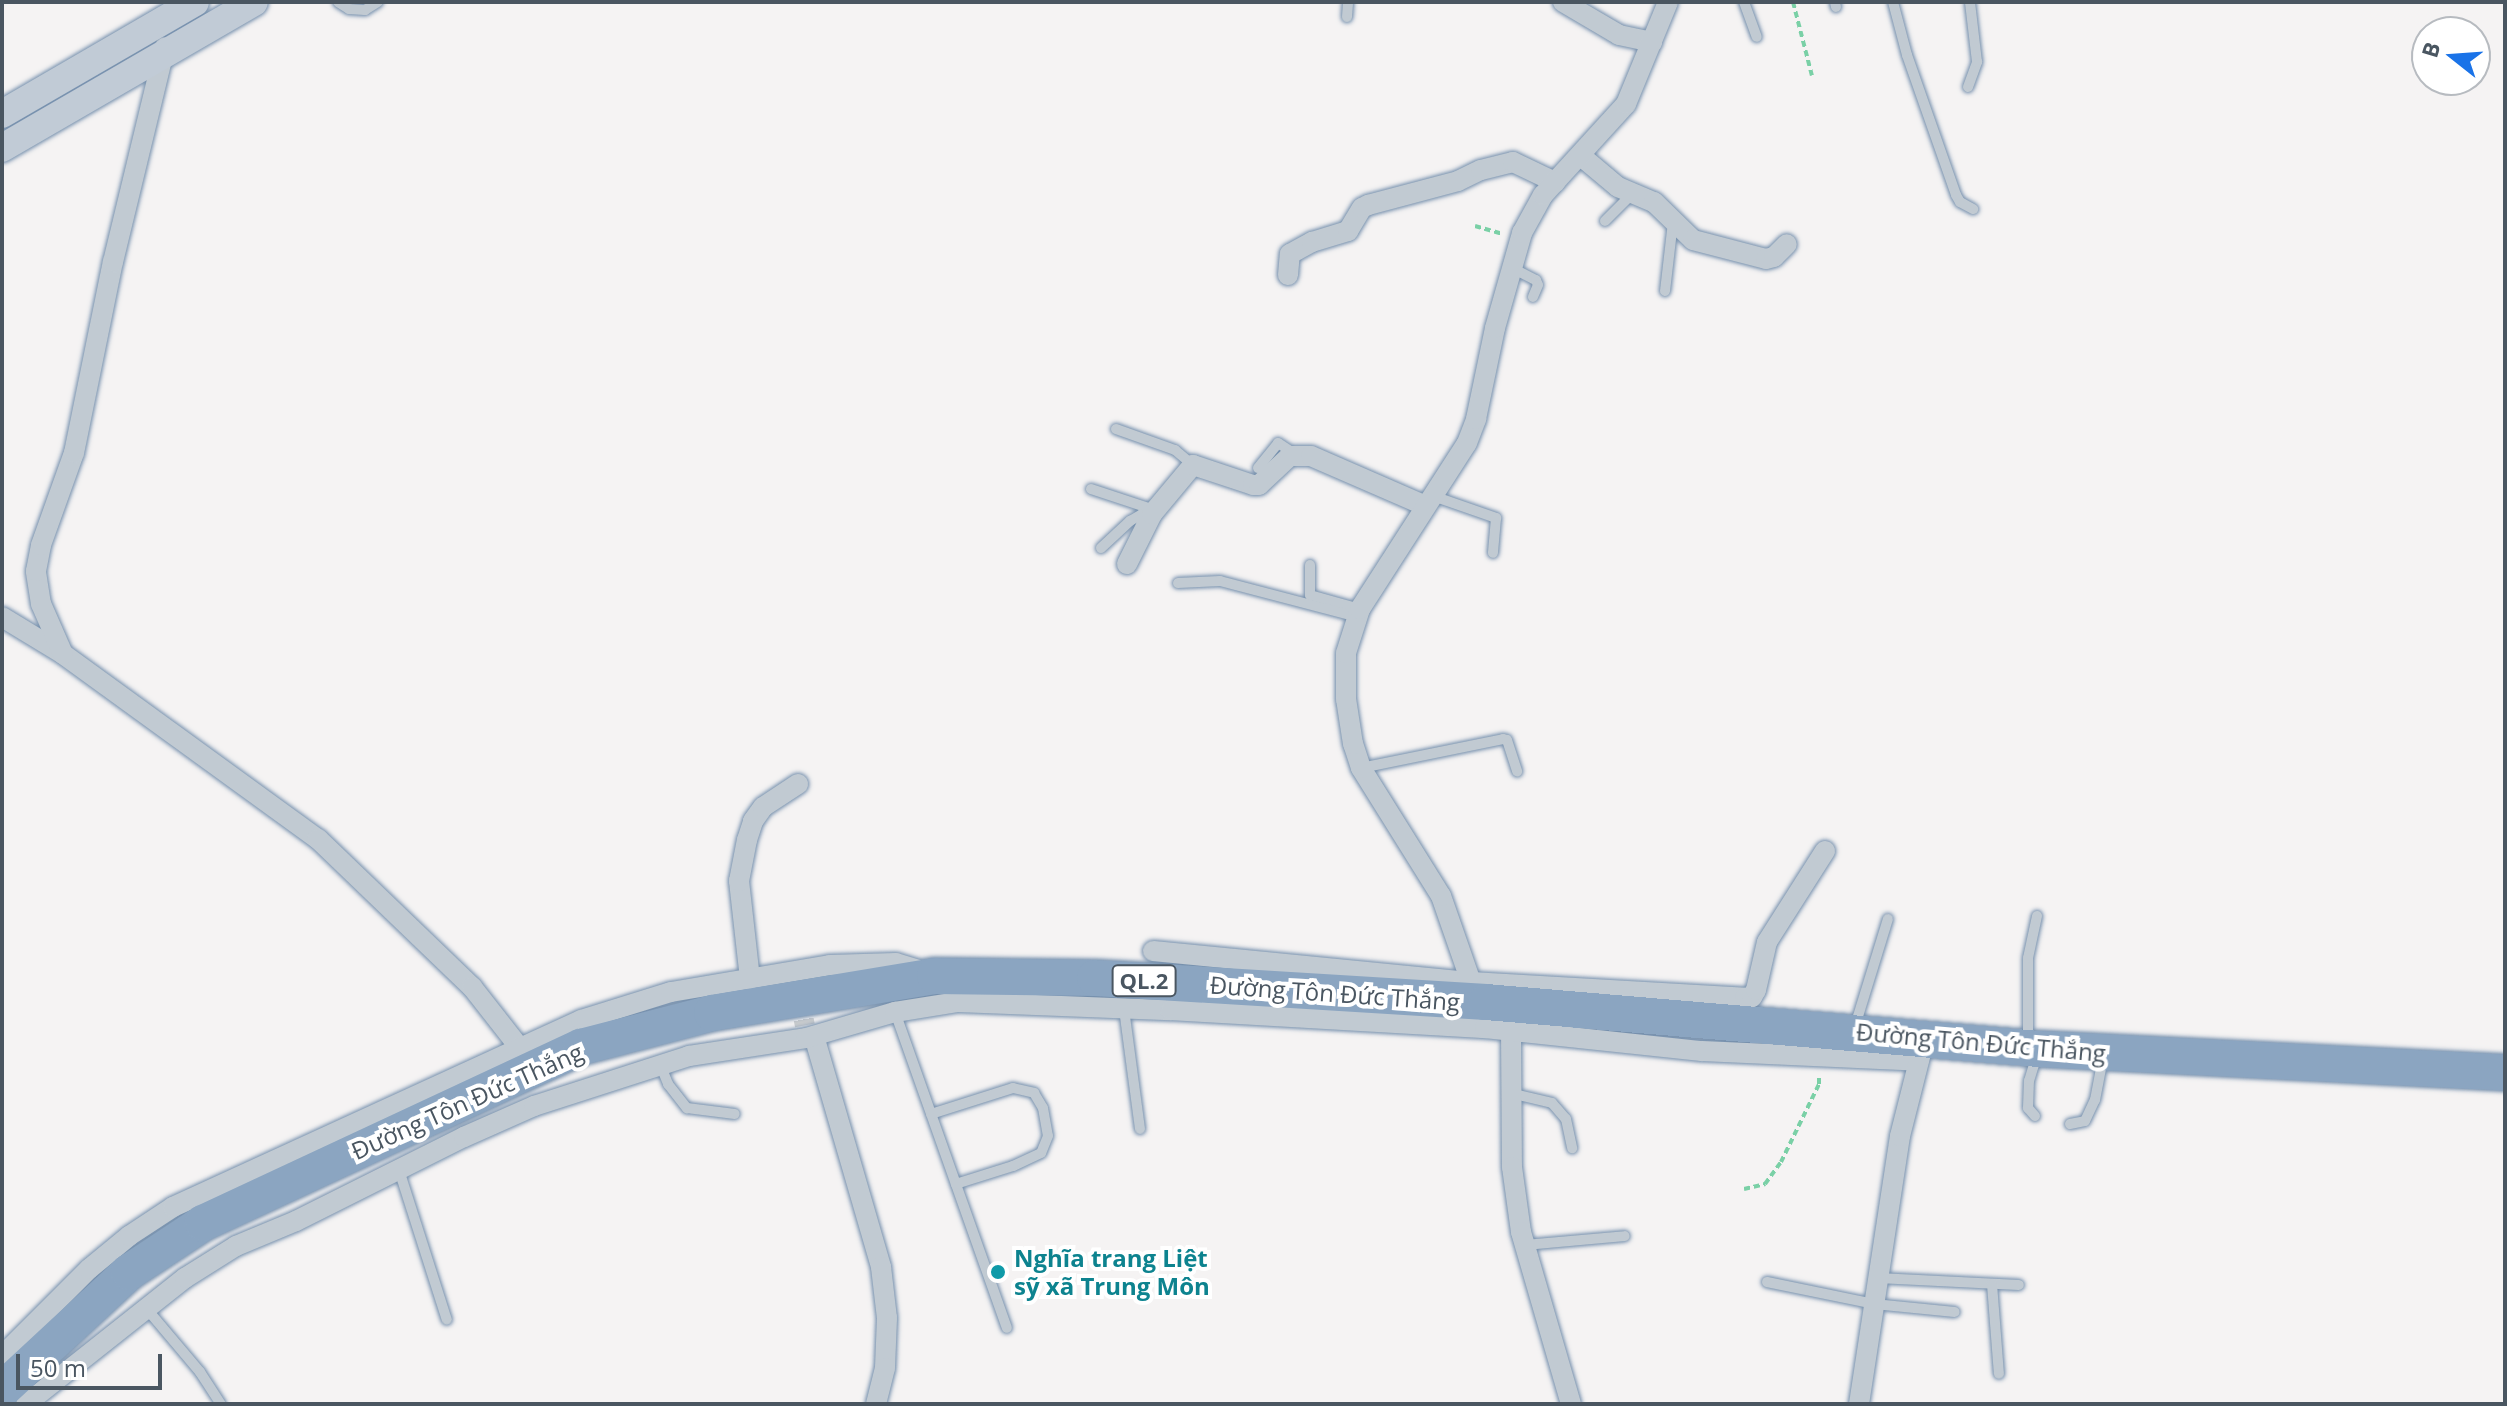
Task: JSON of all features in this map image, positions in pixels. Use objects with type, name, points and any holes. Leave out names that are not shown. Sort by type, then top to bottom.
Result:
[{"type":"highway","name":"Đường Tôn Đức Thắng","points":[[2,1390],[129,1272],[203,1223],[581,1047],[712,1013],[1095,978],[1482,998],[1854,1032],[1922,1050],[2034,1049],[2390,1064],[2505,1073]]},
{"type":"main road","points":[[2,148],[254,2]]},
{"type":"main road","points":[[2,114],[182,6]]},
{"type":"street","points":[[1563,2],[1619,35],[1652,42]]},
{"type":"street","points":[[1664,3],[1652,42],[1626,104],[1543,195],[1520,239],[1495,328],[1476,419],[1467,443],[1358,613],[1346,653],[1345,676],[1353,744],[1361,768],[1441,896],[1482,998],[1511,1030],[1702,1051],[1818,1058],[1922,1050],[1900,1136],[1859,1404]]},
{"type":"street","points":[[63,654],[41,604],[36,571],[41,545],[74,453],[113,262],[164,54],[182,6]]},
{"type":"street","points":[[1581,156],[1610,182],[1654,202],[1693,240],[1757,258],[1774,257],[1787,244]]},
{"type":"street","points":[[1288,275],[1290,254],[1348,231],[1362,208],[1368,205],[1458,181],[1513,162],[1555,182]]},
{"type":"street","points":[[1127,564],[1154,512],[1193,465],[1259,485],[1295,454],[1311,456],[1429,501]]},
{"type":"street","points":[[2,617],[63,654],[318,839],[472,987],[519,1047]]},
{"type":"street","points":[[750,979],[739,881],[747,840],[753,821],[763,807],[798,784]]},
{"type":"street","points":[[26,1404],[146,1308],[236,1246],[534,1106],[660,1064],[808,1033],[913,994],[958,1002],[1124,1009],[1482,998],[1752,997],[1767,942],[1825,851]]},
{"type":"street","points":[[1153,951],[1482,998]]},
{"type":"street","points":[[2,1356],[89,1269],[129,1236],[173,1207],[581,1020],[671,992],[750,979],[796,978],[830,965],[896,963],[913,994]]},
{"type":"street","points":[[1511,1030],[1512,1167],[1525,1245],[1571,1404]]},
{"type":"street","points":[[808,1033],[881,1267],[887,1330],[885,1368],[876,1404]]},
{"type":"lane","points":[[338,2],[349,9],[365,10],[378,2]]},
{"type":"lane","points":[[1347,17],[1348,2]]},
{"type":"lane","points":[[1744,2],[1757,37]]},
{"type":"lane","points":[[1893,2],[1907,55],[1956,195],[1960,202],[1973,209]]},
{"type":"lane","points":[[1968,87],[1977,62],[1970,2]]},
{"type":"lane","points":[[1605,221],[1633,193]]},
{"type":"lane","points":[[1665,291],[1673,222]]},
{"type":"lane","points":[[1512,268],[1536,280],[1538,285],[1533,297]]},
{"type":"lane","points":[[1116,429],[1175,450],[1193,465]]},
{"type":"lane","points":[[1258,468],[1278,443],[1295,454]]},
{"type":"lane","points":[[1091,489],[1154,512]]},
{"type":"lane","points":[[1429,501],[1496,518],[1493,553]]},
{"type":"lane","points":[[1101,548],[1130,521],[1154,512]]},
{"type":"lane","points":[[1310,565],[1310,595],[1358,613]]},
{"type":"lane","points":[[1178,583],[1220,581],[1358,613]]},
{"type":"lane","points":[[1361,768],[1494,739],[1507,740],[1517,771]]},
{"type":"lane","points":[[2035,1116],[2028,1108],[2034,1049],[2028,958],[2037,916]]},
{"type":"lane","points":[[1854,1032],[1888,919]]},
{"type":"lane","points":[[913,994],[931,1114],[1007,1328]]},
{"type":"lane","points":[[1124,1009],[1140,1129]]},
{"type":"lane","points":[[2070,1124],[2085,1121],[2095,1100],[2104,1053]]},
{"type":"lane","points":[[660,1064],[668,1084],[687,1108],[735,1114]]},
{"type":"lane","points":[[931,1114],[1013,1088],[1034,1093],[1043,1108],[1048,1136],[1041,1153],[1013,1166],[956,1184]]},
{"type":"lane","points":[[1510,1093],[1552,1103],[1566,1119],[1572,1148]]},
{"type":"lane","points":[[399,1170],[447,1320]]},
{"type":"lane","points":[[1525,1245],[1625,1236]]},
{"type":"lane","points":[[1878,1278],[2019,1285]]},
{"type":"lane","points":[[1767,1282],[1874,1304],[1955,1312]]},
{"type":"lane","points":[[1992,1284],[1999,1374]]},
{"type":"lane","points":[[146,1308],[200,1372],[221,1404]]},
{"type":"path","points":[[1793,2],[1812,76]]},
{"type":"path","points":[[1475,226],[1520,239]]},
{"type":"path","points":[[1744,1189],[1765,1184],[1781,1162],[1819,1084],[1818,1058]]},
{"type":"tunnel","points":[[798,990],[805,1025]]},
{"type":"place","name":"Nghĩa trang Liệt sỹ xã Trung Môn","points":[[998,1272]]}]
